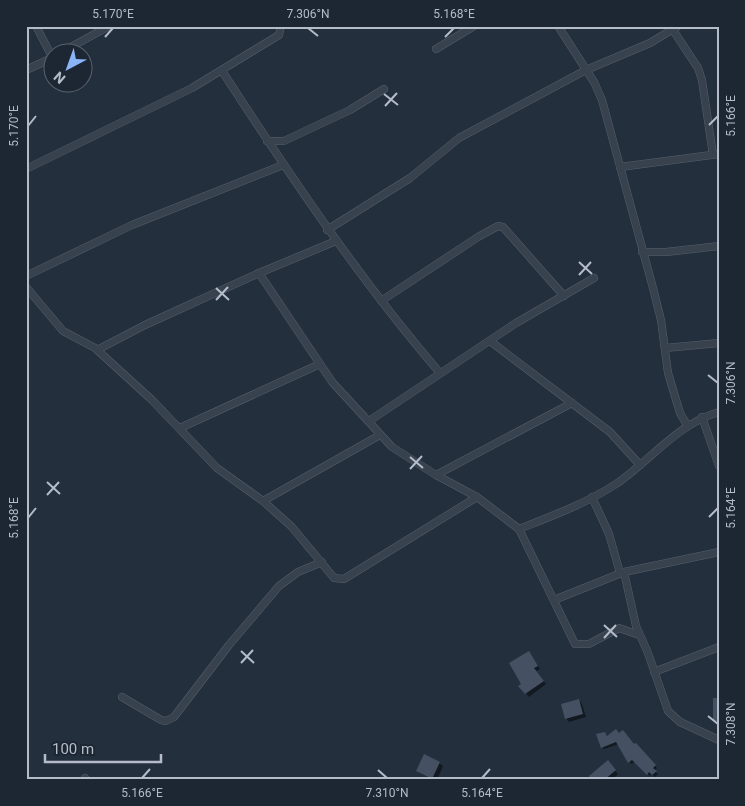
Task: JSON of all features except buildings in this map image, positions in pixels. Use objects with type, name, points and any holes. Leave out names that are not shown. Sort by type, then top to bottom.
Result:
[{"type":"street","points":[[36,26],[44,42]]},
{"type":"street","points":[[80,42],[109,26]]},
{"type":"street","points":[[26,169],[157,106],[222,71],[279,35],[281,26]]},
{"type":"street","points":[[436,49],[474,26]]},
{"type":"street","points":[[558,26],[586,70],[602,100],[653,288],[673,390],[680,413],[687,425]]},
{"type":"street","points":[[328,230],[410,178],[459,138],[586,70],[650,43],[674,27],[698,68],[702,80],[716,154],[620,167]]},
{"type":"street","points":[[26,70],[42,63]]},
{"type":"street","points":[[222,71],[328,230],[381,301],[440,373]]},
{"type":"street","points":[[267,141],[284,141],[350,110],[384,89]]},
{"type":"street","points":[[276,154],[284,141]]},
{"type":"street","points":[[26,276],[132,225],[283,165]]},
{"type":"street","points":[[381,301],[471,241],[498,226],[503,227],[564,296]]},
{"type":"street","points":[[97,350],[145,325],[258,273],[336,241]]},
{"type":"street","points":[[642,252],[666,252],[719,246]]},
{"type":"street","points":[[258,273],[333,383],[380,435],[392,446],[436,475],[477,497],[519,529],[572,641],[578,646],[599,639],[619,628],[639,635]]},
{"type":"street","points":[[369,421],[490,341],[594,278]]},
{"type":"street","points":[[26,287],[63,331],[97,350],[180,428],[217,468],[263,501],[298,533],[334,578],[344,579],[477,497]]},
{"type":"street","points":[[490,341],[610,432],[640,465]]},
{"type":"street","points":[[665,348],[719,343]]},
{"type":"street","points":[[180,428],[320,364]]},
{"type":"street","points":[[436,475],[572,403]]},
{"type":"street","points":[[519,529],[592,497],[640,465],[687,425],[702,417],[719,412]]},
{"type":"street","points":[[702,417],[719,466]]},
{"type":"street","points":[[263,501],[380,435]]},
{"type":"street","points":[[592,497],[609,534],[622,572],[639,635],[664,704],[673,717],[719,740]]},
{"type":"street","points":[[554,600],[622,572],[719,552]]},
{"type":"street","points":[[122,697],[161,720],[166,721],[174,717],[224,651],[270,596],[298,572],[322,562]]},
{"type":"street","points":[[654,672],[719,647]]}]
